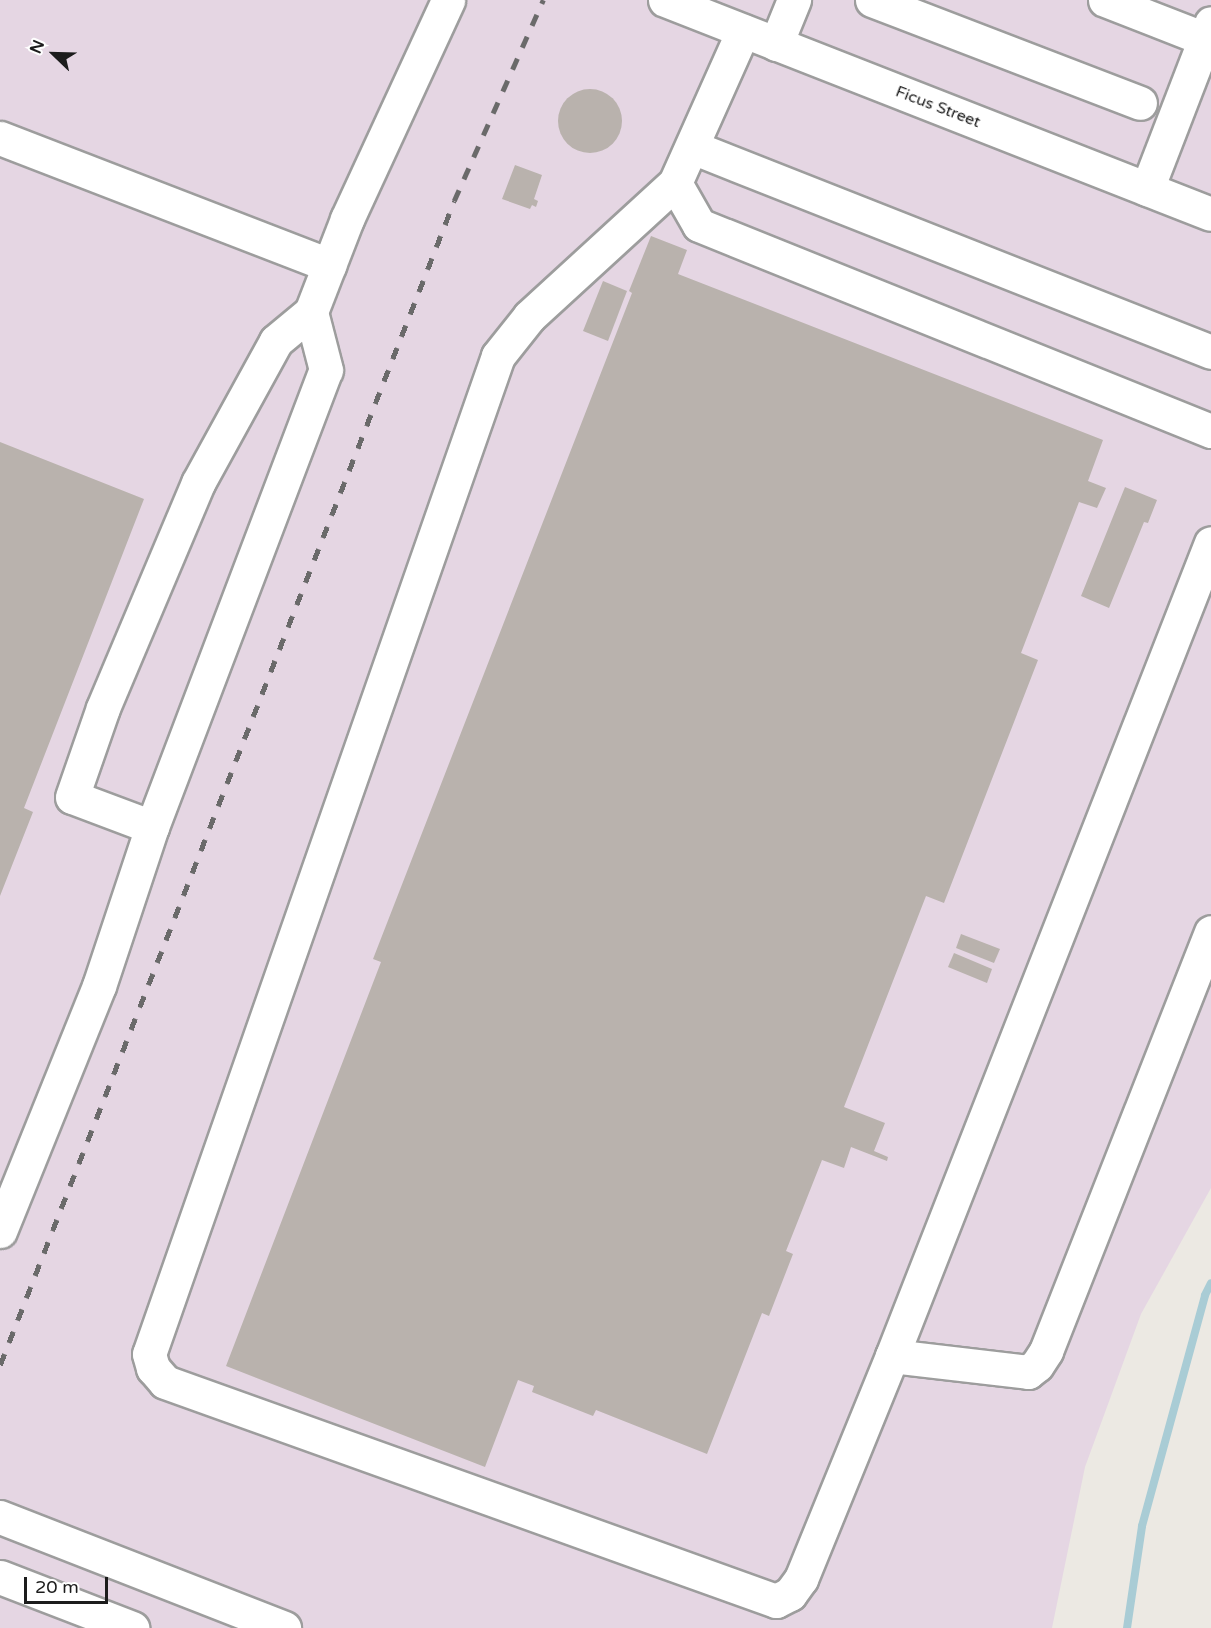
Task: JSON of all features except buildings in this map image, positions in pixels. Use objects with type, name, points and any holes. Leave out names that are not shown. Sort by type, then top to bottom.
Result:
[{"type":"street","points":[[152,827],[72,797],[104,708],[198,483],[239,404],[276,341],[310,312],[448,0]]},
{"type":"street","name":"Ficus Street","points":[[665,0],[1211,214]]},
{"type":"street","points":[[776,44],[794,0]]},
{"type":"street","points":[[872,0],[1140,103]]},
{"type":"street","points":[[1105,0],[1208,31],[1147,189]]},
{"type":"street","points":[[743,31],[675,183],[529,317],[498,356],[149,1354],[153,1368],[165,1382],[776,1601],[790,1594],[801,1579],[892,1356],[1211,543]]},
{"type":"street","points":[[0,138],[329,265]]},
{"type":"street","points":[[692,147],[1211,352]]},
{"type":"street","points":[[675,183],[699,225],[1211,431]]},
{"type":"street","points":[[0,1232],[99,986],[152,827],[326,370],[310,312]]},
{"type":"street","points":[[892,1356],[1028,1372],[1037,1365],[1046,1351],[1211,932]]},
{"type":"street","points":[[0,1517],[233,1619],[284,1628]]},
{"type":"street","points":[[0,1577],[132,1628]]},
{"type":"shaded area","points":[[0,0],[1211,0],[1211,1188],[1141,1314],[1085,1467],[1052,1628],[0,1628]]},
{"type":"waterway","points":[[1127,1628],[1142,1526],[1205,1295],[1211,1283]]},
{"type":"railway","points":[[0,1365],[454,201],[543,0]]}]
